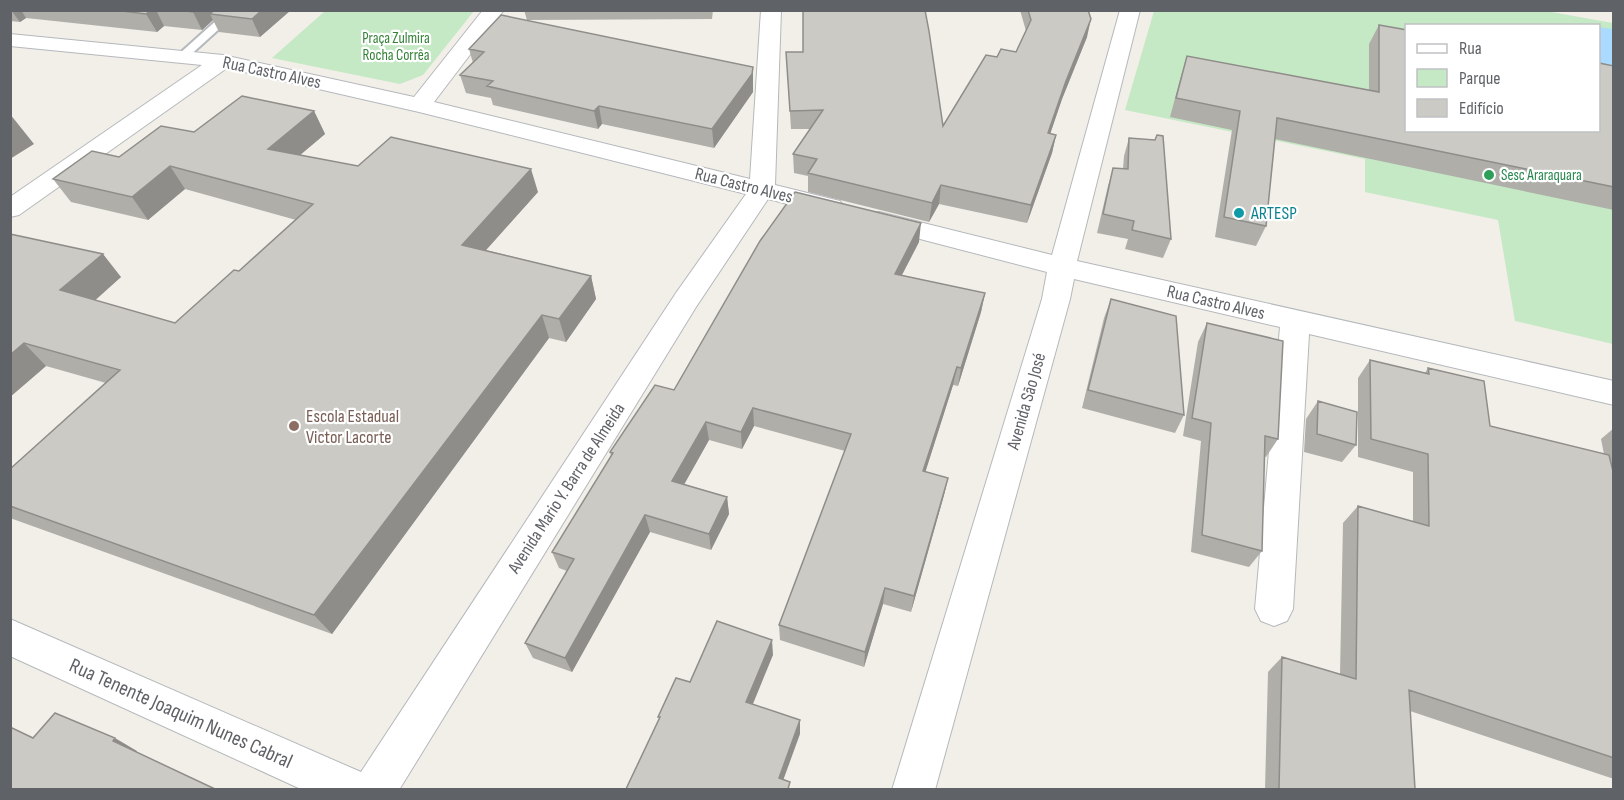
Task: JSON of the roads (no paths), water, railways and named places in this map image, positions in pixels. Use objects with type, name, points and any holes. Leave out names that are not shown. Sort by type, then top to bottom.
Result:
[{"type":"street","points":[[420,105],[494,10]]},
{"type":"street","points":[[762,189],[771,10]]},
{"type":"street","name":"Avenida São José","points":[[914,789],[1056,299],[1062,267],[1130,10]]},
{"type":"street","name":"Rua Castro Alves","points":[[13,42],[223,61],[420,105],[762,189],[1062,267],[1614,393]]},
{"type":"street","points":[[10,209],[223,61]]},
{"type":"street","name":"Avenida Mario Y. Barra de Almeida","points":[[374,789],[686,300],[762,189]]},
{"type":"street","points":[[1274,609],[1295,320]]},
{"type":"street","name":"Rua Tenente Joaquim Nunes Cabral","points":[[10,637],[352,789]]},
{"type":"lane","points":[[183,56],[235,10]]},
{"type":"water","points":[[1600,27],[1613,29],[1613,81],[1600,79]]},
{"type":"place","name":"Sesc Araraquara","points":[[1489,175]]},
{"type":"place","name":"ARTESP","points":[[1239,213]]},
{"type":"place","name":"Escola Estadual Victor Lacorte","points":[[294,426]]},
{"type":"park label","name":"Praça Zulmira Rocha Corrêa","points":[[396,46]]}]
